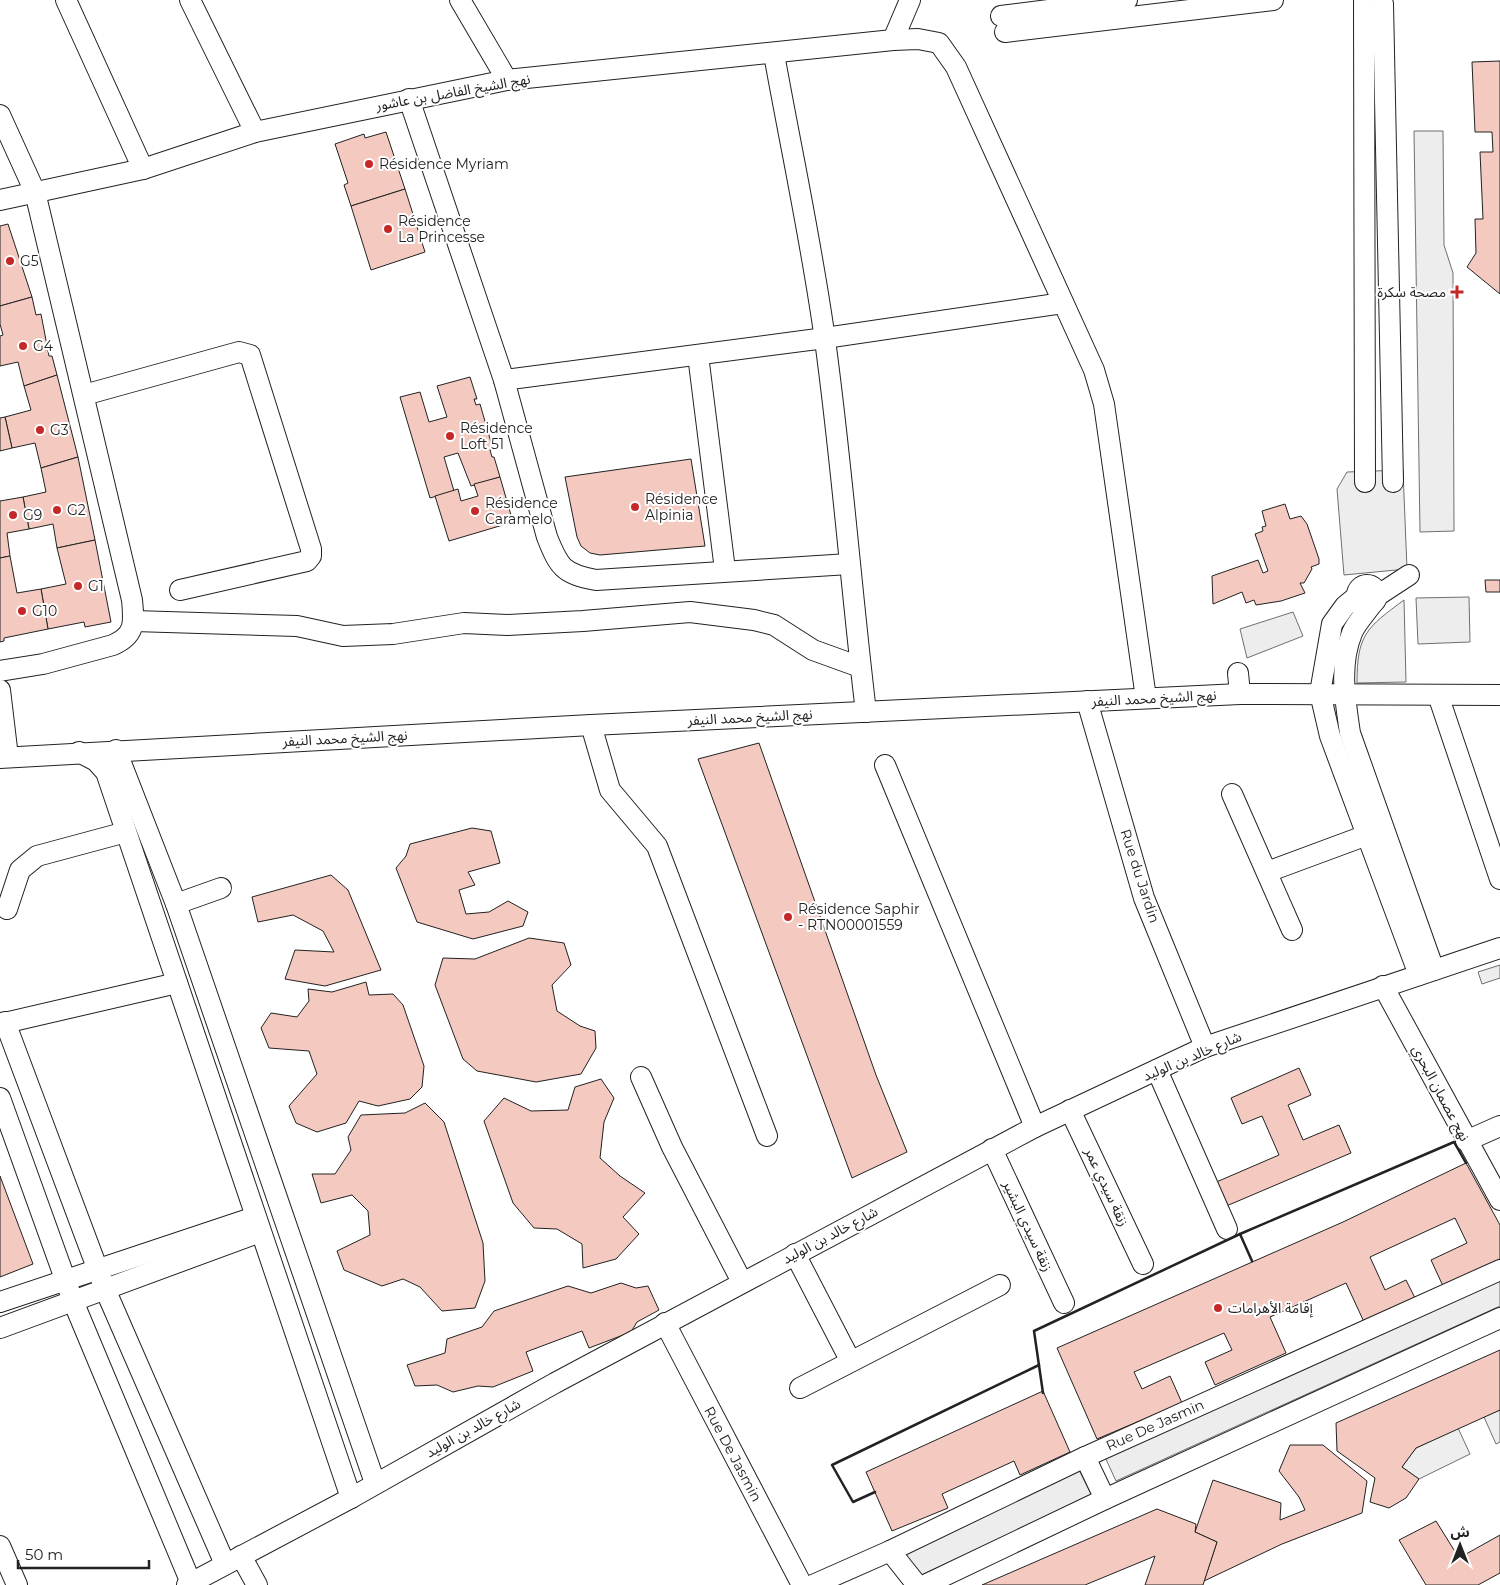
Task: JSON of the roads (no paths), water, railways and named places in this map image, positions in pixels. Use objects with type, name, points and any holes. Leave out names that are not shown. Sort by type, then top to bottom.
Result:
[{"type":"street","points":[[66,0],[143,169]]},
{"type":"street","points":[[190,0],[254,132]]},
{"type":"street","points":[[460,0],[507,80]]},
{"type":"street","points":[[893,40],[910,0]]},
{"type":"street","points":[[1127,0],[1003,24],[1273,0]]},
{"type":"street","points":[[1376,2],[1393,482]]},
{"type":"street","points":[[1365,482],[1376,2]]},
{"type":"street","name":"نهج الشيخ الفاضل بن عاشور","points":[[0,200],[143,169],[254,132],[507,80],[918,39],[939,43],[956,67],[1063,303]]},
{"type":"street","points":[[774,54],[825,338],[841,464],[849,564],[866,712]]},
{"type":"street","points":[[409,99],[504,380],[547,537],[556,559],[564,570],[575,576],[596,580],[725,570],[849,564]]},
{"type":"street","points":[[0,115],[35,192],[132,600],[134,621],[130,632],[123,640],[113,645],[43,664],[0,670]]},
{"type":"street","points":[[504,380],[825,338],[1063,303],[1091,362],[1104,404],[1146,698]]},
{"type":"street","points":[[84,395],[239,352],[250,355],[311,548],[311,556],[307,561],[180,590]]},
{"type":"street","points":[[698,354],[725,570]]},
{"type":"street","points":[[1409,575],[1368,599],[1345,606],[1332,624],[1320,693],[1330,736],[1367,835],[1427,972]]},
{"type":"street","points":[[1368,599],[1352,632],[1344,660],[1344,693],[1350,733],[1427,972]]},
{"type":"street","points":[[134,621],[297,626],[343,636],[393,634],[464,623],[507,625],[690,612],[754,620],[774,625],[813,650],[860,667]]},
{"type":"street","points":[[1238,673],[1240,694]]},
{"type":"street","points":[[0,690],[4,757]]},
{"type":"street","name":"نهج الشيخ محمد النيفر","points":[[4,757],[591,725],[1240,694],[1500,695]]},
{"type":"street","points":[[1438,695],[1500,878]]},
{"type":"street","name":"Rue du Jardin","points":[[1087,701],[1144,898],[1205,1047]]},
{"type":"street","points":[[591,725],[610,790],[657,846],[768,1136]]},
{"type":"street","points":[[116,750],[176,904],[375,1483]]},
{"type":"street","points":[[79,752],[96,760],[106,772],[350,1498]]},
{"type":"street","points":[[885,765],[1035,1127]]},
{"type":"street","points":[[1232,794],[1292,930]]},
{"type":"street","points":[[7,909],[20,870],[37,856],[126,832]]},
{"type":"street","points":[[1267,872],[1367,835]]},
{"type":"street","points":[[176,904],[221,888]]},
{"type":"street","name":"شارع خالد بن الوليد","points":[[189,1584],[350,1498],[742,1282],[992,1149],[1070,1110],[1205,1047],[1500,948]]},
{"type":"street","points":[[177,983],[3,1023],[105,1289],[233,1560],[256,1585]]},
{"type":"street","name":"نهج عصمان البحري","points":[[1383,986],[1466,1141],[1500,1200]]},
{"type":"street","points":[[1157,1070],[1227,1229]]},
{"type":"street","points":[[641,1077],[672,1147],[742,1282]]},
{"type":"street","points":[[0,1098],[73,1301],[189,1584]]},
{"type":"street","name":"زنقة سيدي عمر","points":[[1070,1110],[1143,1264]]},
{"type":"street","points":[[1466,1141],[1500,1126]]},
{"type":"street","name":"زنقة سيدي البشير","points":[[992,1149],[1064,1303]]},
{"type":"street","points":[[0,1302],[98,1270],[258,1224]]},
{"type":"street","points":[[0,1328],[105,1289],[258,1224]]},
{"type":"street","points":[[795,1254],[850,1360]]},
{"type":"street","name":"Rue De Jasmin","points":[[813,1585],[1085,1456],[1500,1270]]},
{"type":"street","points":[[800,1388],[850,1360],[1000,1286]]},
{"type":"street","points":[[925,1585],[1105,1499],[1500,1318]]},
{"type":"street","name":"Rue De Jasmin","points":[[665,1324],[802,1585]]},
{"type":"street","points":[[1085,1456],[1105,1499]]},
{"type":"street","points":[[0,1546],[17,1585]]},
{"type":"street","points":[[890,1550],[917,1585]]},
{"type":"place","name":"Résidence Myriam","points":[[369,164]]},
{"type":"place","name":"Résidence La Princesse","points":[[388,229]]},
{"type":"place","name":"G5","points":[[10,261]]},
{"type":"place","name":"مصحة سكرة","points":[[1457,292]]},
{"type":"place","name":"G4","points":[[23,346]]},
{"type":"place","name":"G3","points":[[40,430]]},
{"type":"place","name":"Résidence Loft 51","points":[[450,436]]},
{"type":"place","name":"Résidence Alpinia","points":[[635,507]]},
{"type":"place","name":"G2","points":[[57,510]]},
{"type":"place","name":"Résidence Caramelo","points":[[475,511]]},
{"type":"place","name":"G9","points":[[13,515]]},
{"type":"place","name":"G1","points":[[78,586]]},
{"type":"place","name":"G10","points":[[22,611]]},
{"type":"place","name":"Résidence Saphir - RTN00001559","points":[[788,917]]},
{"type":"place","name":"إقامة الأهرامات","points":[[1218,1308]]}]
